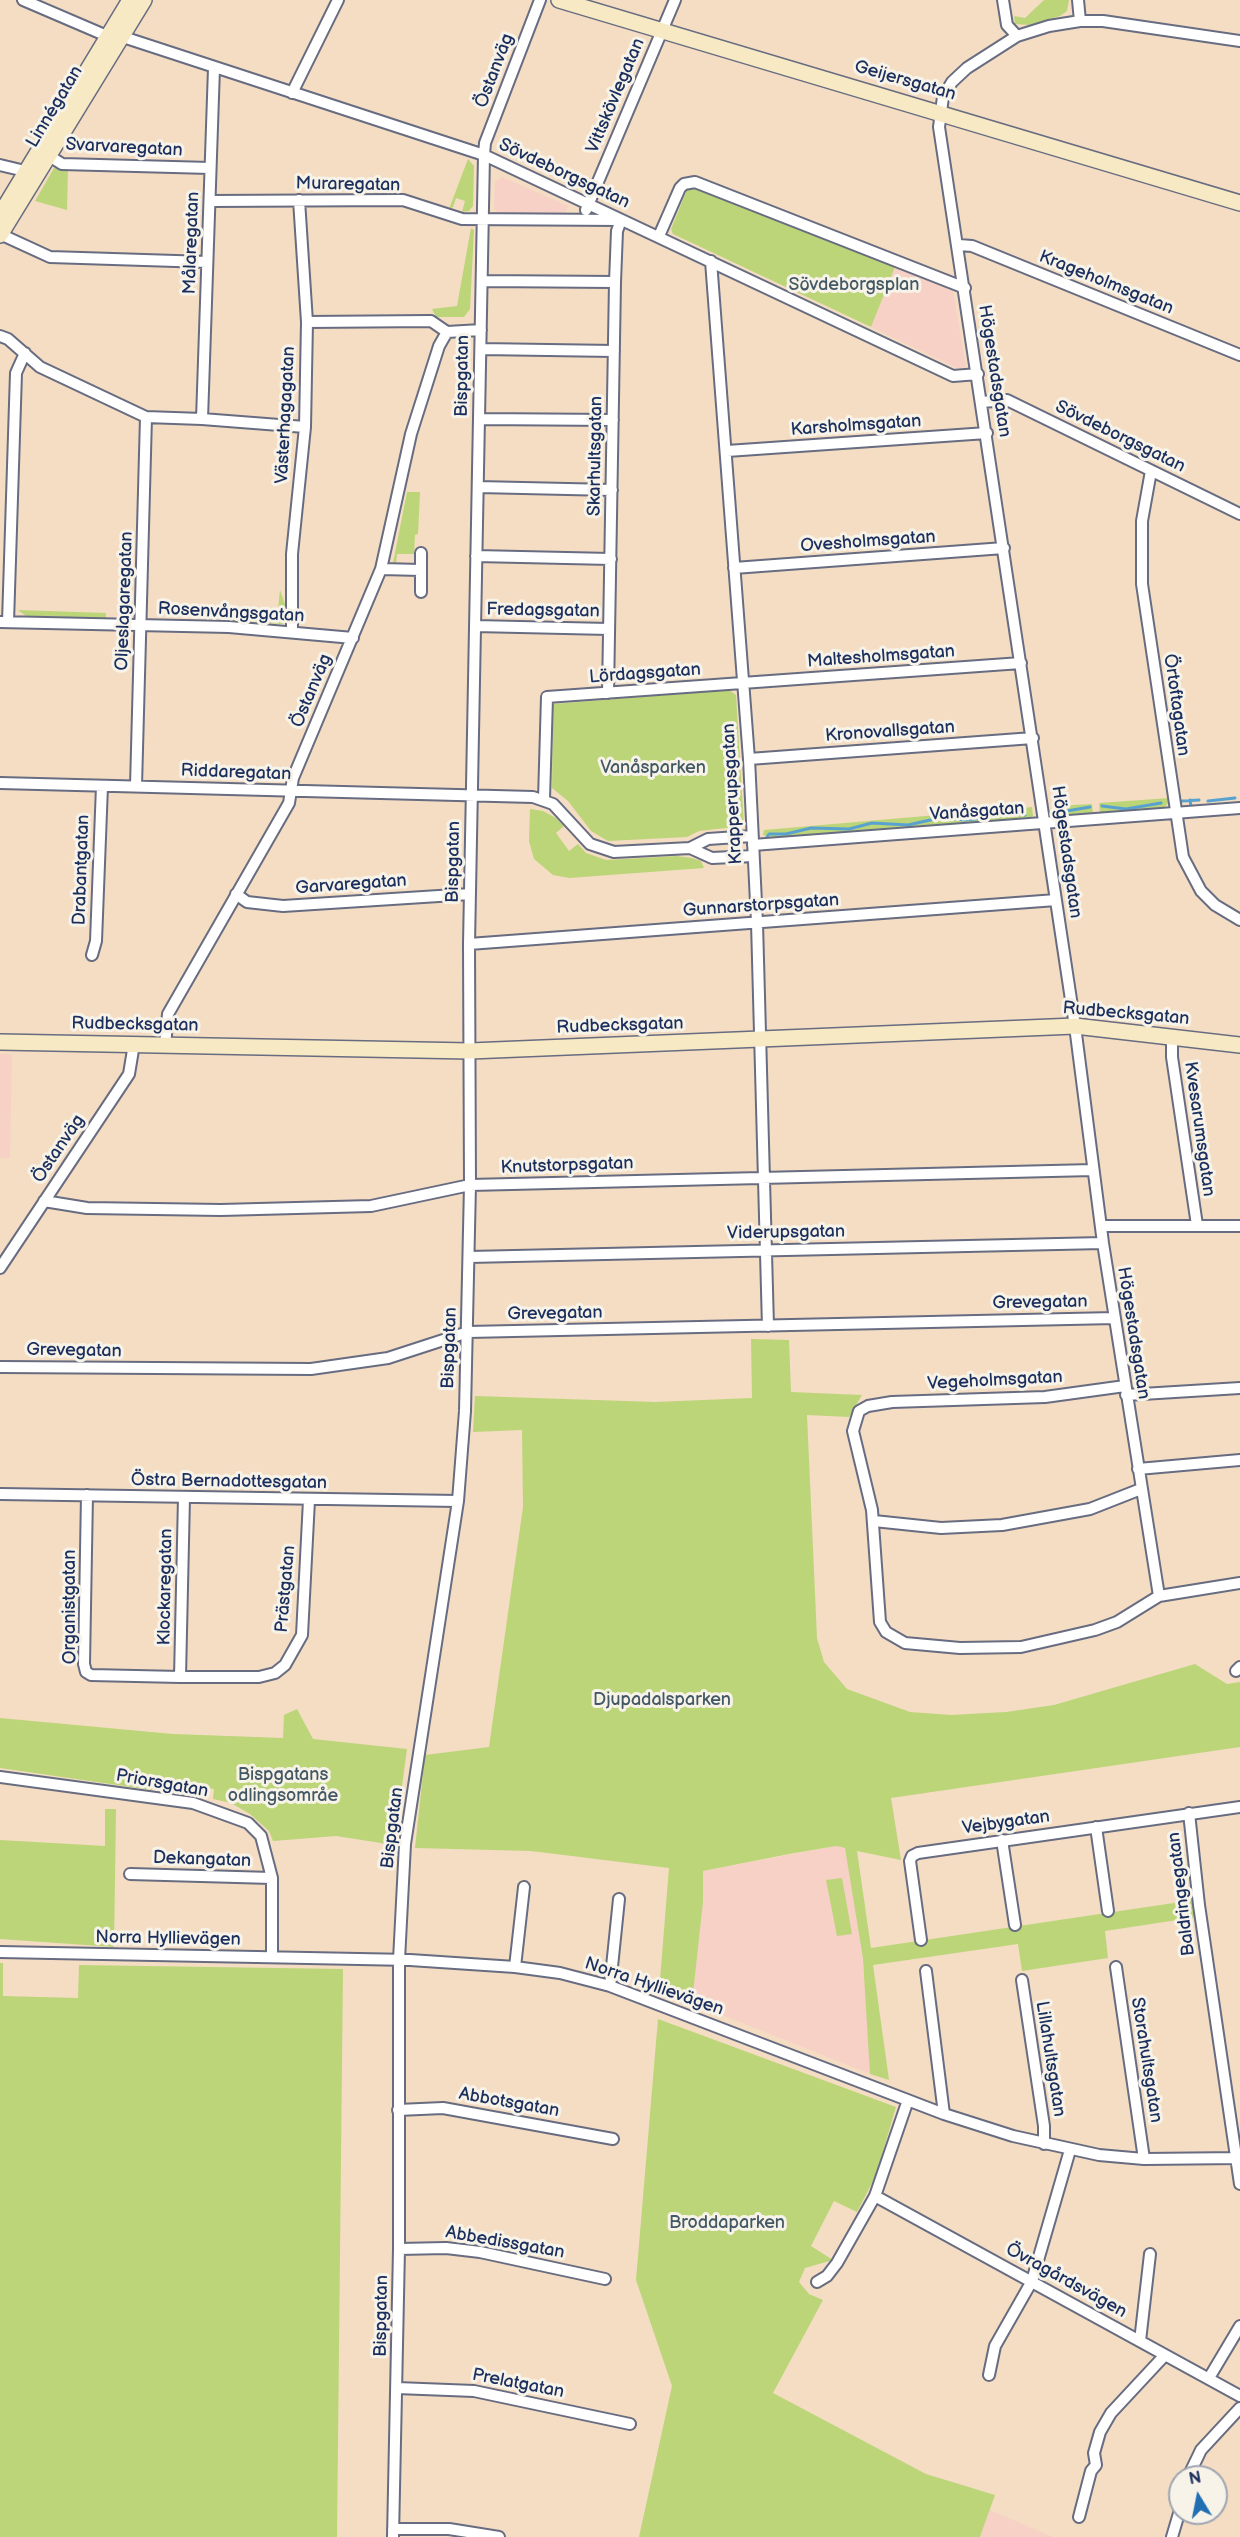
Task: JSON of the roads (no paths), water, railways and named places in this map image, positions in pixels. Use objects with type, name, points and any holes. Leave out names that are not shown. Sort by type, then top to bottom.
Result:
[{"type":"street","name":"Sövdeborgsgatan","points":[[23,0],[113,36],[484,155],[953,376],[978,374]]},
{"type":"street","name":"Linnégatan","points":[[0,235],[44,153],[113,36],[130,0]]},
{"type":"street","name":"Linnégatan","points":[[113,36],[144,0]]},
{"type":"street","points":[[292,93],[338,0]]},
{"type":"street","name":"Östanväg","points":[[484,155],[486,143],[540,0]]},
{"type":"street","name":"Geijersgatan","points":[[559,0],[1240,202]]},
{"type":"street","name":"Vittskövlegatan","points":[[582,219],[675,0]]},
{"type":"street","points":[[1003,0],[1006,25],[1017,36]]},
{"type":"street","points":[[1078,0],[1080,21]]},
{"type":"street","points":[[941,112],[943,97],[952,82],[967,68],[1017,36],[1080,21],[1114,22],[1240,40]]},
{"type":"street","name":"Målaregatan","points":[[202,418],[213,68]]},
{"type":"street","name":"Högestadsgatan","points":[[941,112],[939,127],[959,245],[1033,738],[1125,1391],[1159,1596]]},
{"type":"street","name":"Linnégatan","points":[[0,215],[25,171],[44,153]]},
{"type":"street","name":"Svarvaregatan","points":[[44,153],[62,164],[210,168]]},
{"type":"street","name":"Bispgatan","points":[[393,2533],[399,2249],[399,1960],[406,1832],[458,1501],[468,1332],[469,944],[484,155]]},
{"type":"street","points":[[0,165],[25,171]]},
{"type":"street","points":[[659,236],[680,188],[694,182],[964,288]]},
{"type":"street","name":"Västerhagagatan","points":[[292,632],[292,554],[304,427],[307,322],[299,200]]},
{"type":"street","name":"Muraregatan","points":[[210,201],[403,200],[462,219],[483,217],[621,220]]},
{"type":"street","name":"Skarhultsgatan","points":[[608,693],[615,282],[617,231],[621,220]]},
{"type":"street","points":[[0,235],[50,257],[207,262]]},
{"type":"street","name":"Krageholmsgatan","points":[[959,245],[972,246],[1240,355]]},
{"type":"street","name":"Krapperupsgatan","points":[[711,261],[749,759],[757,923],[768,1326]]},
{"type":"street","points":[[482,280],[615,282]]},
{"type":"street","points":[[307,322],[431,321],[447,332],[481,330]]},
{"type":"street","name":"Östanväg","points":[[165,1045],[168,1014],[289,803],[292,778],[381,569],[411,434],[439,346],[447,332]]},
{"type":"street","points":[[0,336],[25,353],[40,368],[146,417],[202,418],[304,427]]},
{"type":"street","points":[[481,349],[614,351]]},
{"type":"street","points":[[4,622],[6,496],[16,373],[25,353]]},
{"type":"street","name":"Sövdeborgsgatan","points":[[982,402],[1007,400],[1240,514]]},
{"type":"street","name":"Oljeslagaregatan","points":[[136,786],[146,417]]},
{"type":"street","points":[[479,419],[613,420]]},
{"type":"street","name":"Karsholmsgatan","points":[[727,451],[987,434]]},
{"type":"street","name":"Örtoftagatan","points":[[1151,471],[1142,521],[1142,584],[1183,857],[1191,875],[1215,904],[1240,920]]},
{"type":"street","points":[[478,488],[612,490]]},
{"type":"street","name":"Ovesholmsgatan","points":[[734,568],[1004,548]]},
{"type":"street","points":[[421,553],[421,592]]},
{"type":"street","points":[[476,556],[611,559]]},
{"type":"street","points":[[381,569],[421,570]]},
{"type":"street","name":"Rosenvångsgatan","points":[[4,622],[229,627],[352,638]]},
{"type":"street","name":"Fredagsgatan","points":[[475,626],[609,629]]},
{"type":"street","name":"Maltesholmsgatan","points":[[744,684],[1021,663]]},
{"type":"street","name":"Lördagsgatan","points":[[544,799],[547,697],[744,684]]},
{"type":"street","name":"Kronovallsgatan","points":[[749,759],[1033,738]]},
{"type":"street","name":"Riddaregatan","points":[[0,783],[472,795]]},
{"type":"street","name":"Drabantgatan","points":[[92,955],[96,941],[102,786]]},
{"type":"street","points":[[472,795],[544,799],[563,812],[590,844],[601,849],[626,852],[690,848],[708,839],[753,845]]},
{"type":"street","name":"Vanåsgatan","points":[[753,845],[1240,808]]},
{"type":"street","points":[[690,848],[712,858],[753,845]]},
{"type":"street","name":"Garvaregatan","points":[[236,894],[247,902],[283,906],[470,894]]},
{"type":"street","name":"Gunnarstorpsgatan","points":[[469,944],[1056,900]]},
{"type":"street","name":"Rudbecksgatan","points":[[0,1042],[470,1051],[1075,1026],[1240,1045]]},
{"type":"street","name":"Kvesarumsgatan","points":[[1172,1037],[1172,1056],[1197,1225]]},
{"type":"street","name":"Östanväg","points":[[0,1268],[129,1074],[134,1044]]},
{"type":"street","name":"Knutstorpsgatan","points":[[44,1201],[110,1208],[221,1210],[371,1206],[470,1185],[1093,1170]]},
{"type":"street","points":[[1101,1226],[1240,1226]]},
{"type":"street","name":"Viderupsgatan","points":[[469,1257],[1103,1243]]},
{"type":"street","name":"Grevegatan","points":[[0,1367],[311,1369],[388,1358],[468,1332],[1115,1318]]},
{"type":"street","name":"Vegeholmsgatan","points":[[873,1521],[853,1431],[859,1411],[868,1406],[1125,1391],[1240,1388]]},
{"type":"street","points":[[1138,1469],[1240,1460]]},
{"type":"street","points":[[1141,1489],[1090,1509],[1002,1525],[941,1528],[873,1521],[880,1622],[886,1632],[905,1643],[992,1648],[1048,1642],[1117,1622],[1159,1596],[1240,1582]]},
{"type":"street","name":"Östra Bernadottesgatan","points":[[0,1494],[458,1501]]},
{"type":"street","name":"Organistgatan","points":[[87,1496],[84,1664],[86,1672],[91,1675],[180,1677],[259,1677],[275,1673]]},
{"type":"street","name":"Klockaregatan","points":[[180,1677],[184,1497]]},
{"type":"street","name":"Prästgatan","points":[[275,1673],[285,1665],[302,1635],[309,1500]]},
{"type":"street","name":"Priorsgatan","points":[[0,1777],[193,1803],[248,1823],[261,1836],[272,1878],[272,1958]]},
{"type":"street","name":"Vejbygatan","points":[[921,1940],[910,1861],[912,1856],[918,1852],[1240,1807]]},
{"type":"street","name":"Baldringegatan","points":[[1189,1813],[1199,1905],[1238,2158],[1240,2184]]},
{"type":"street","points":[[1096,1827],[1108,1911]]},
{"type":"street","points":[[1002,1840],[1015,1925]]},
{"type":"street","name":"Dekangatan","points":[[130,1874],[272,1878]]},
{"type":"street","points":[[515,1966],[524,1887]]},
{"type":"street","points":[[610,1986],[619,1899]]},
{"type":"street","name":"Norra Hyllievägen","points":[[0,1952],[399,1960],[515,1966],[560,1973],[610,1986],[944,2114],[1044,2144],[1070,2150],[1144,2159],[1238,2158]]},
{"type":"street","name":"Storahultsgatan","points":[[1116,1967],[1144,2159]]},
{"type":"street","points":[[926,1971],[944,2114]]},
{"type":"street","name":"Lillahultsgatan","points":[[1022,1980],[1044,2126],[1044,2144]]},
{"type":"street","points":[[817,2282],[827,2276],[837,2263],[875,2196],[908,2100]]},
{"type":"street","name":"Abbotsgatan","points":[[398,2110],[443,2108],[613,2139]]},
{"type":"street","points":[[989,2375],[995,2346],[1032,2281],[1070,2150]]},
{"type":"street","name":"Övragårdsvägen","points":[[875,2196],[1240,2396]]},
{"type":"street","name":"Abbedissgatan","points":[[399,2249],[446,2248],[480,2252],[605,2279]]},
{"type":"street","points":[[1140,2341],[1150,2254]]},
{"type":"street","points":[[1209,2378],[1240,2326]]},
{"type":"street","points":[[1079,2517],[1091,2471],[1096,2465],[1094,2452],[1100,2432],[1111,2413],[1165,2355]]},
{"type":"street","name":"Prelatgatan","points":[[397,2388],[474,2391],[630,2424]]},
{"type":"street","points":[[1194,2465],[1201,2450],[1240,2408]]},
{"type":"street","points":[[393,2533],[449,2529],[499,2537]]},
{"type":"waterway","points":[[1208,801],[1235,798]]},
{"type":"waterway","points":[[1190,800],[1191,806]]},
{"type":"waterway","points":[[1182,801],[1199,800]]},
{"type":"waterway","points":[[1102,806],[1126,809],[1161,803]]},
{"type":"waterway","points":[[1061,812],[1090,807]]},
{"type":"waterway","points":[[989,816],[1010,813],[1025,815]]},
{"type":"waterway","points":[[767,837],[769,834],[786,834],[811,828],[849,829],[872,823],[908,825],[939,818]]},
{"type":"waterway","points":[[946,818],[965,820],[983,818]]},
{"type":"park label","name":"Sövdeborgsplan","points":[[854,285]]},
{"type":"park label","name":"Vanåsparken","points":[[653,768]]},
{"type":"park label","name":"Djupadalsparken","points":[[662,1700]]},
{"type":"park label","name":"Bispgatans odlingsområe","points":[[283,1785]]},
{"type":"park label","name":"Broddaparken","points":[[727,2223]]}]
